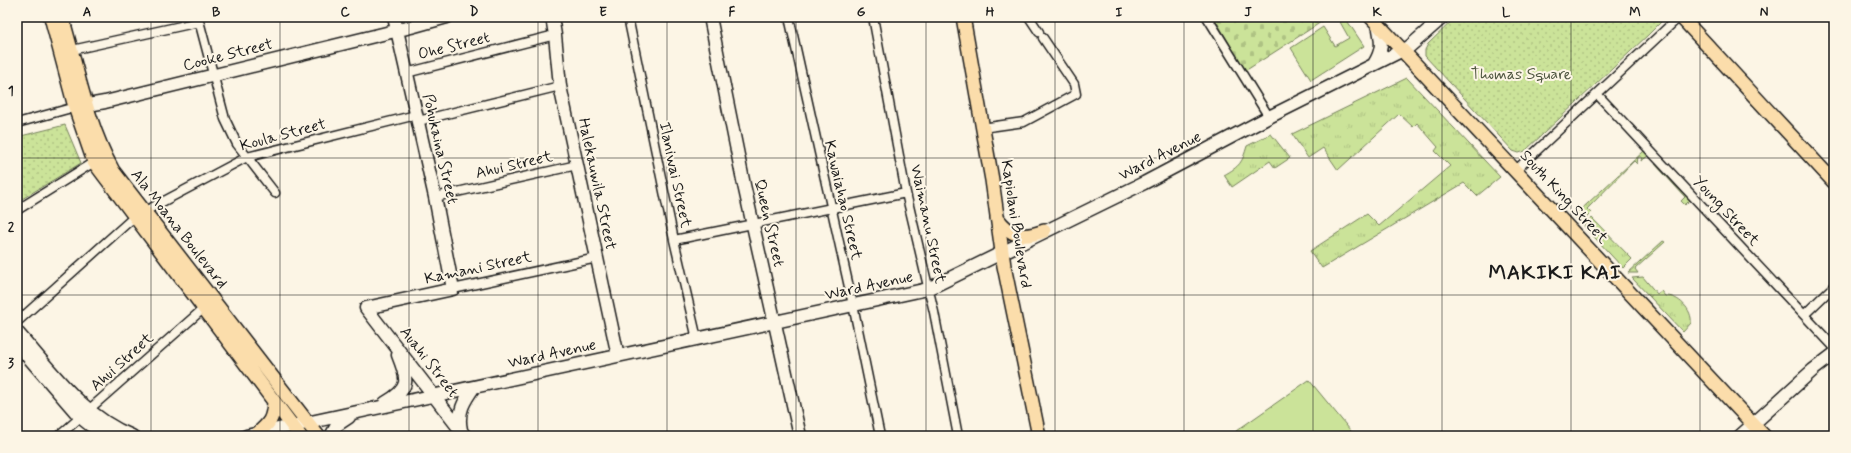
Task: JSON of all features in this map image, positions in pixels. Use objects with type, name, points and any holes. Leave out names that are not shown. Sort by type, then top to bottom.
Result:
[{"type":"main road","name":"Ala Moana Boulevard","points":[[50,17],[81,106],[113,171],[140,215],[203,309],[296,431]]},
{"type":"main road","name":"Ala Moana Boulevard","points":[[62,17],[72,50],[81,106],[94,162],[140,215],[318,436]]},
{"type":"main road","name":"Kapiolani Boulevard","points":[[963,17],[1002,252],[1024,371],[1039,436]]},
{"type":"main road","points":[[1680,17],[1834,182]]},
{"type":"main road","name":"South King Street","points":[[1374,20],[1764,436]]},
{"type":"main road","points":[[997,218],[1007,230],[1016,234],[1026,236],[1044,231]]},
{"type":"main road","points":[[252,435],[267,425],[273,416],[274,402]]},
{"type":"street","name":"Pohukaina Street","points":[[394,17],[435,197],[453,289]]},
{"type":"street","name":"Cooke Street","points":[[17,123],[81,106],[397,31],[447,17]]},
{"type":"street","name":"Halekauwila Street","points":[[552,17],[560,86],[618,356]]},
{"type":"street","name":"Ilaniwai Street","points":[[628,17],[674,240],[697,339]]},
{"type":"street","name":"Queen Street","points":[[710,17],[800,436]]},
{"type":"street","name":"Kawaiahao Street","points":[[789,17],[830,209],[853,305],[880,436]]},
{"type":"street","name":"Waimanu Street","points":[[873,17],[906,193],[928,289],[958,436]]},
{"type":"street","points":[[982,128],[1024,122],[1076,94],[1074,84],[1029,17]]},
{"type":"street","points":[[1207,17],[1269,117]]},
{"type":"street","name":"Ward Avenue","points":[[252,435],[296,431],[306,423],[928,289],[1144,183],[1269,117],[1414,44],[1443,17]]},
{"type":"street","points":[[1515,171],[1680,17]]},
{"type":"street","points":[[72,50],[198,20],[225,119],[237,144],[275,193]]},
{"type":"street","points":[[1374,20],[1381,48],[1380,54],[1374,64]]},
{"type":"street","name":"Ohe Street","points":[[406,73],[555,35]]},
{"type":"street","name":"Koula Street","points":[[17,322],[140,215],[247,157],[560,86]]},
{"type":"street","name":"Young Street","points":[[1597,94],[1834,347]]},
{"type":"street","points":[[17,210],[94,162]]},
{"type":"street","name":"Ahui Street","points":[[435,197],[577,165]]},
{"type":"street","points":[[674,240],[906,193]]},
{"type":"street","name":"Kamani Street","points":[[366,308],[596,258]]},
{"type":"street","points":[[1804,315],[1834,286]]},
{"type":"street","name":"Auahi Street","points":[[366,308],[394,342],[463,433]]},
{"type":"street","name":"Ahui Street","points":[[59,436],[203,309]]},
{"type":"street","points":[[17,332],[84,414],[90,425],[108,436]]},
{"type":"street","points":[[331,436],[334,428],[342,420],[392,399],[402,390],[406,384],[405,372],[394,342]]},
{"type":"street","points":[[17,344],[84,414],[132,436]]},
{"type":"street","points":[[1740,436],[1813,370],[1834,354]]},
{"type":"street","points":[[463,433],[459,421],[462,406],[474,387]]},
{"type":"green space","points":[[1214,17],[1329,17],[1245,71]]},
{"type":"green space","name":"Thomas Square","points":[[1456,17],[1663,17],[1661,22],[1648,35],[1525,151],[1519,153],[1513,151],[1425,56],[1425,50],[1428,44]]},
{"type":"green space","points":[[1346,19],[1364,46],[1311,80],[1291,48],[1323,27],[1335,46],[1349,38],[1340,22]]},
{"type":"green space","points":[[1407,78],[1500,177],[1477,196],[1464,183],[1322,268],[1310,251],[1367,214],[1379,226],[1450,166],[1435,151],[1438,147],[1417,123],[1413,127],[1399,114],[1338,170],[1323,148],[1308,158],[1292,134]]},
{"type":"green space","points":[[65,125],[81,163],[17,202],[17,137]]},
{"type":"green space","points":[[1271,134],[1290,158],[1275,168],[1270,161],[1232,187],[1224,175],[1240,164],[1247,146]]},
{"type":"green space","points":[[1644,151],[1648,156],[1641,161],[1642,157],[1638,157],[1637,164],[1634,161],[1587,209],[1591,213],[1581,223],[1574,216]]},
{"type":"green space","points":[[1655,164],[1690,200],[1685,205],[1681,201],[1685,197]]},
{"type":"green space","points":[[1592,218],[1632,259],[1623,268],[1584,226]]},
{"type":"green space","points":[[1663,241],[1665,242],[1635,269],[1638,273],[1628,273]]},
{"type":"green space","points":[[1643,277],[1657,294],[1661,291],[1665,296],[1675,298],[1687,308],[1690,313],[1691,323],[1683,332],[1632,278]]},
{"type":"green space","points":[[1309,380],[1355,436],[1239,436],[1236,431]]},
{"type":"district","name":"MAKIKI KAI","points":[[1555,273]]}]
